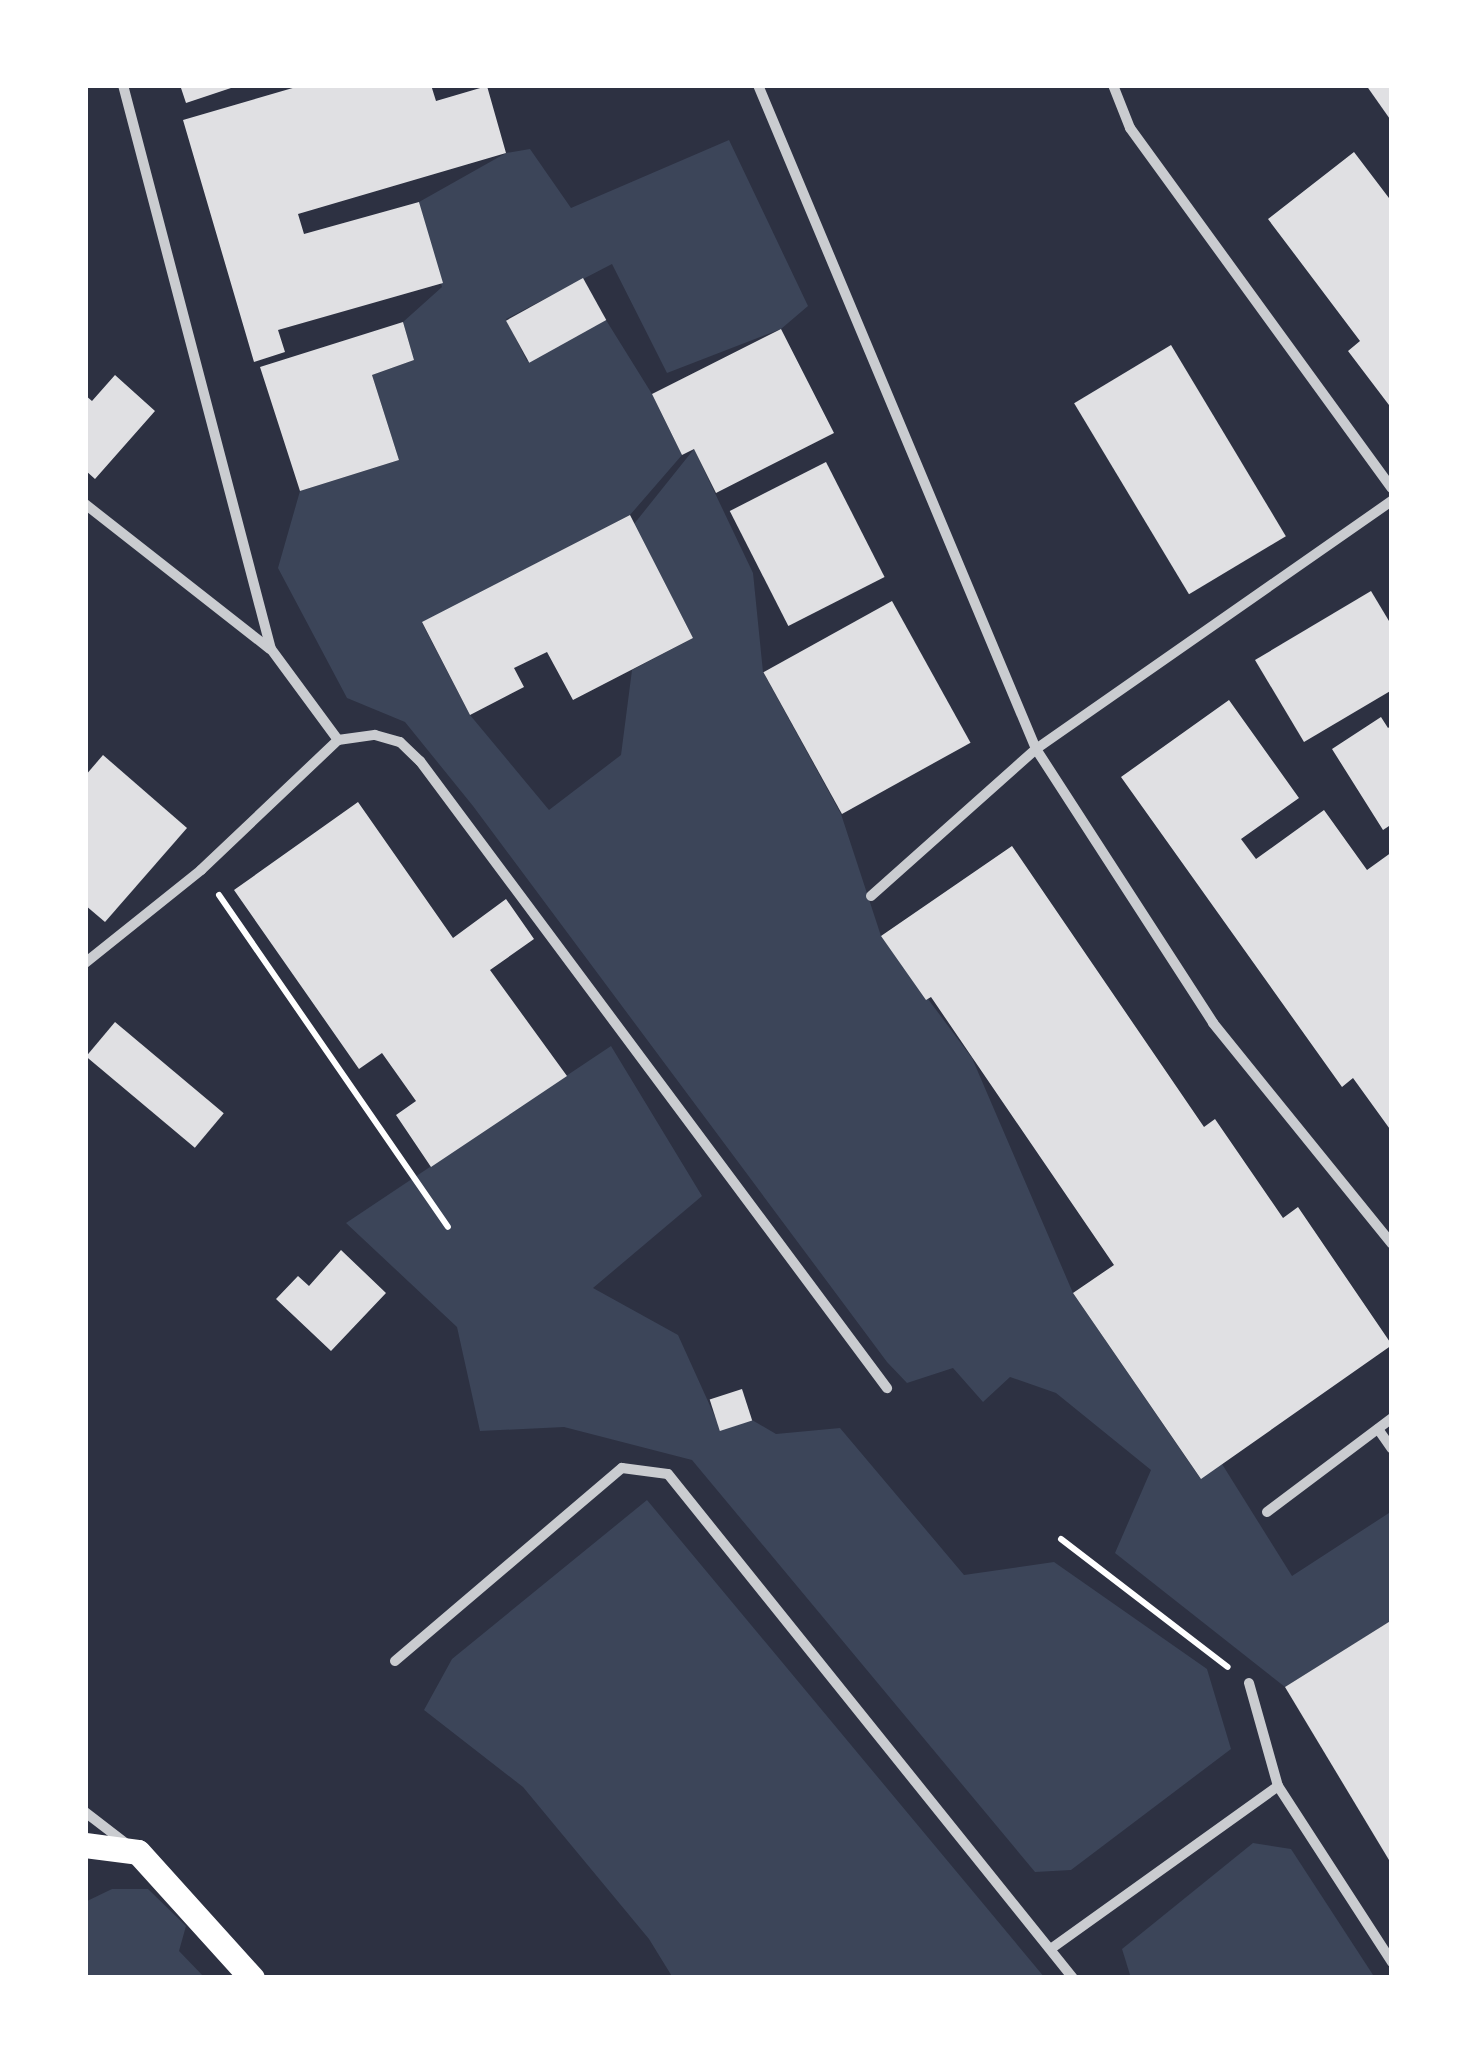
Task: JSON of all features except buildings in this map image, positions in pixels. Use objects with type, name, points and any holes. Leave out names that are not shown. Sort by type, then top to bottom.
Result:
[{"type":"main road","points":[[90,1852],[138,1852],[252,1978]]},
{"type":"street","points":[[123,85],[271,649]]},
{"type":"street","points":[[758,85],[1036,748],[1213,1024],[1392,1244]]},
{"type":"street","points":[[1113,85],[1130,128],[1392,488]]},
{"type":"street","points":[[871,896],[1036,748],[1392,501]]},
{"type":"street","points":[[85,504],[271,649],[338,740]]},
{"type":"street","points":[[87,956],[201,870],[338,740],[376,735],[400,742],[420,761],[887,1388]]},
{"type":"street","points":[[1267,1512],[1392,1418]]},
{"type":"street","points":[[1378,1429],[1392,1450]]},
{"type":"street","points":[[394,1660],[622,1468],[668,1474],[1074,1978]]},
{"type":"street","points":[[1249,1683],[1278,1786],[1392,1962]]},
{"type":"street","points":[[1052,1948],[1278,1786]]},
{"type":"street","points":[[85,1812],[138,1852]]},
{"type":"path","points":[[201,870],[448,1228]]},
{"type":"path","points":[[1061,1538],[1249,1683]]},
{"type":"shaded area","points":[[729,140],[808,306],[781,329],[667,373],[612,264],[506,319],[527,361],[606,320],[652,394],[682,455],[630,515],[422,623],[470,715],[549,810],[621,755],[632,670],[693,638],[634,524],[694,449],[753,573],[763,672],[841,814],[881,936],[972,1058],[1073,1293],[1200,1478],[1222,1464],[1292,1576],[1392,1511],[1392,1620],[1285,1687],[1115,1553],[1151,1470],[1056,1393],[1010,1377],[983,1402],[953,1368],[907,1383],[887,1362],[473,806],[405,722],[347,698],[278,568],[300,491],[399,460],[372,375],[414,360],[403,322],[442,287],[419,202],[506,153],[530,149],[571,208]]},
{"type":"shaded area","points":[[611,1046],[702,1196],[593,1288],[678,1335],[721,1430],[752,1420],[776,1434],[840,1428],[964,1575],[1054,1562],[1207,1669],[1231,1749],[1071,1870],[1035,1872],[692,1460],[564,1427],[480,1431],[457,1327],[346,1223]]},
{"type":"shaded area","points":[[647,1500],[1045,1978],[673,1978],[649,1939],[523,1787],[424,1710],[452,1659]]},
{"type":"shaded area","points":[[1253,1843],[1291,1849],[1375,1978],[1131,1978],[1122,1949]]},
{"type":"shaded area","points":[[112,1889],[148,1889],[186,1926],[179,1951],[205,1978],[85,1978],[85,1902]]}]
